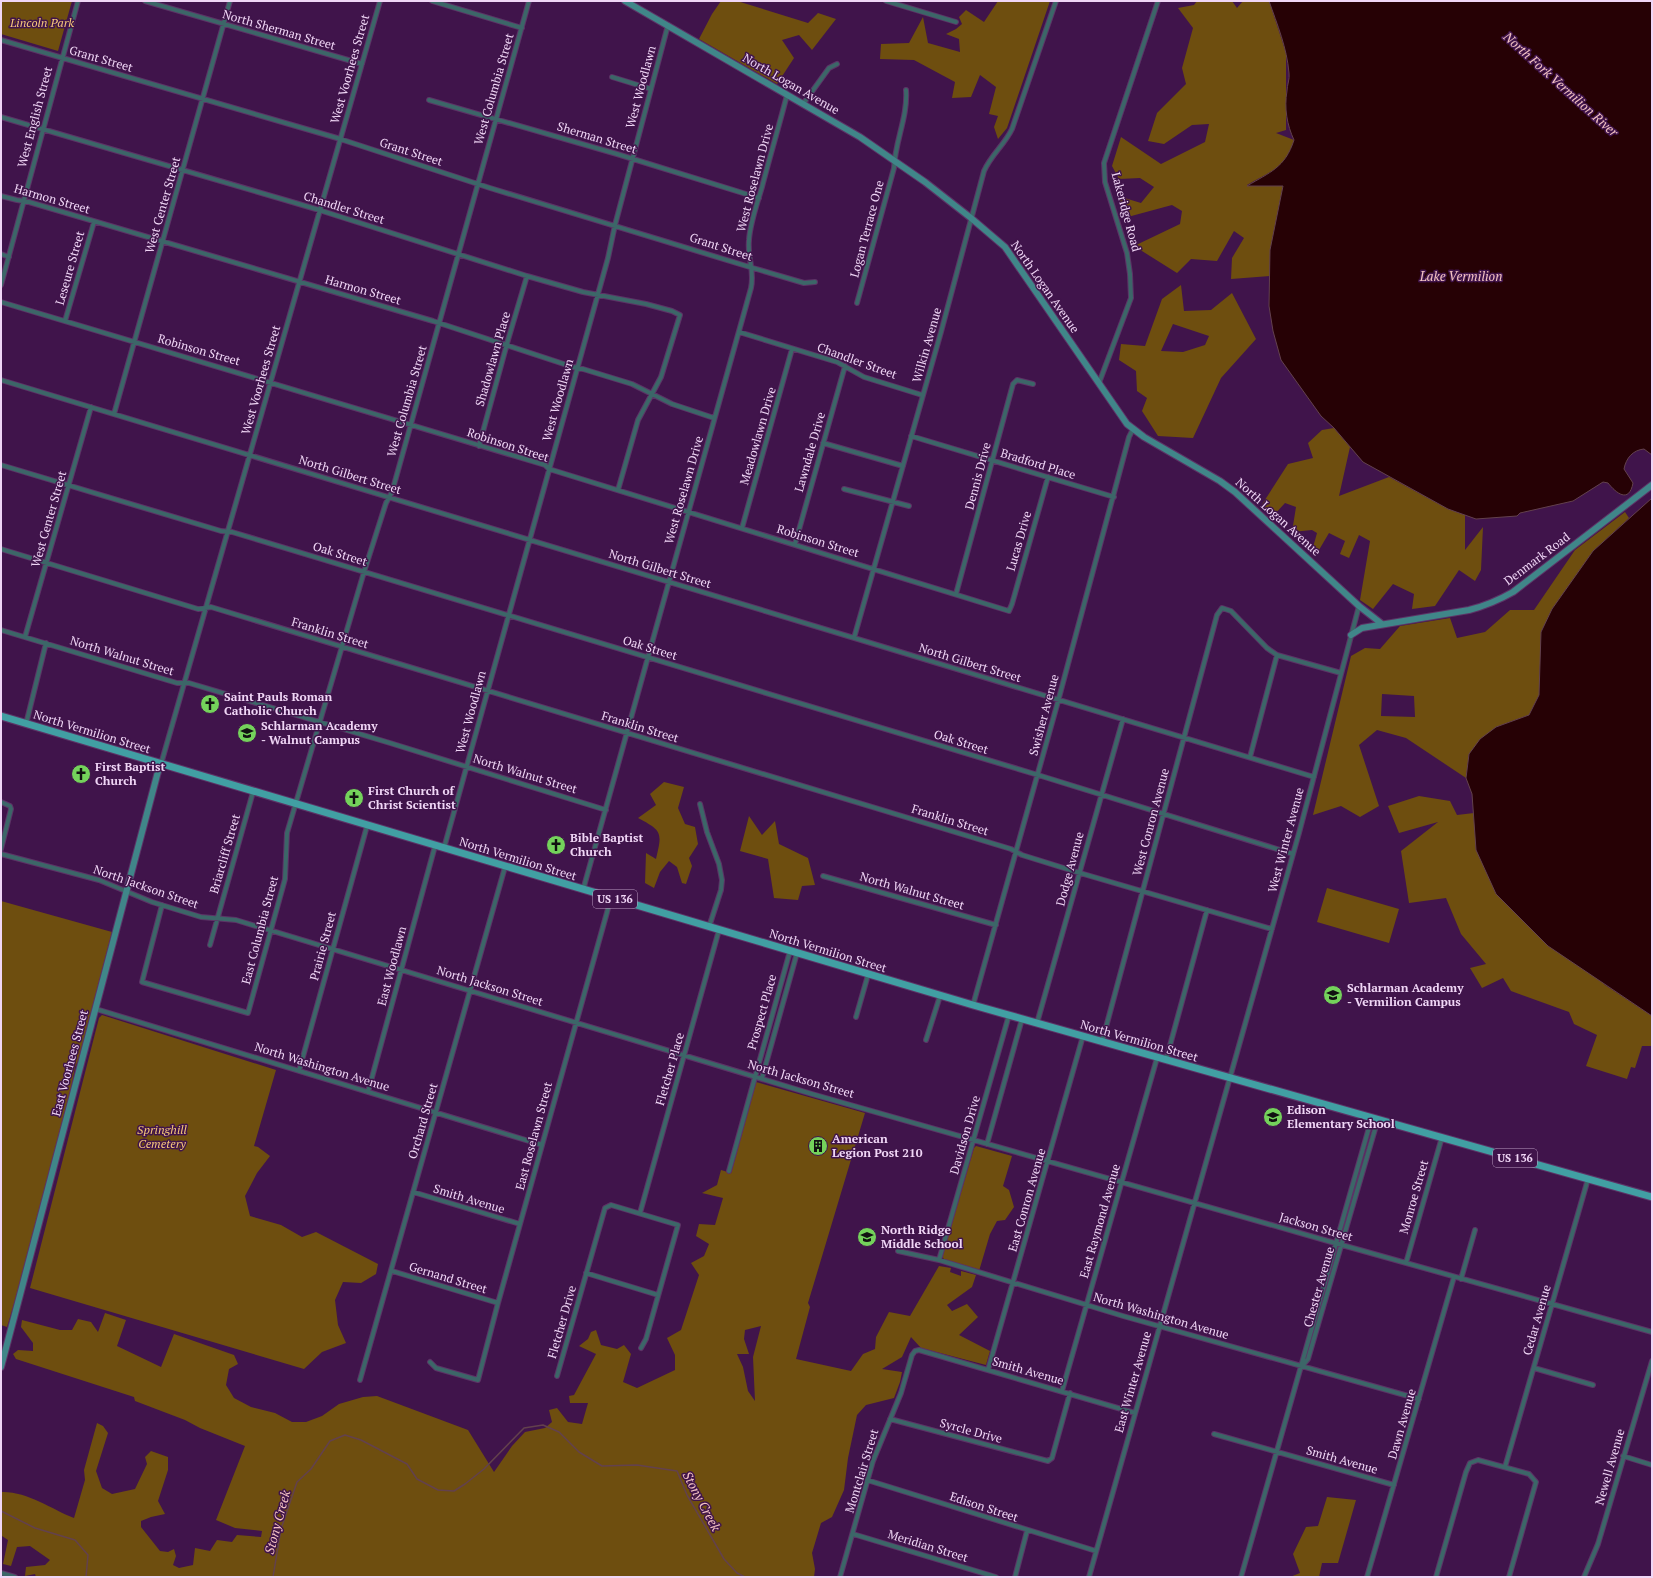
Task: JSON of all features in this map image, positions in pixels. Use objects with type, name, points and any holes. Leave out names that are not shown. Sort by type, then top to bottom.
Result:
[{"type":"main road","name":"North Vermilion Street","points":[[1,716],[940,996],[1652,1197]]},
{"type":"street","name":"West English Street","points":[[1,284],[78,1]]},
{"type":"street","name":"North Sherman Street","points":[[145,1],[362,64]]},
{"type":"street","name":"West Center Street","points":[[114,414],[184,171],[230,1]]},
{"type":"street","name":"West Voorhees Street","points":[[160,764],[380,1]]},
{"type":"street","points":[[432,1],[522,28]]},
{"type":"street","name":"West Columbia Street","points":[[296,804],[364,572],[386,503],[392,492],[529,1]]},
{"type":"street","name":"North Logan Avenue","points":[[625,1],[860,137],[894,160],[971,218],[1005,247],[1099,383],[1133,429],[1220,481],[1235,492],[1358,606],[1382,624]]},
{"type":"street","points":[[886,1],[956,22]]},
{"type":"street","name":"Wilkin Avenue","points":[[854,638],[875,569],[922,395],[942,332],[984,171],[994,153],[1010,133],[1056,1]]},
{"type":"street","name":"Lakeridge Road","points":[[1099,383],[1131,298],[1127,254],[1105,182],[1104,163],[1158,1]]},
{"type":"street","name":"West Woodlawn","points":[[444,849],[598,296],[632,159],[668,25]]},
{"type":"street","name":"Grant Street","points":[[1,40],[340,140],[753,268],[804,283],[815,282]]},
{"type":"street","points":[[803,104],[830,68],[837,64]]},
{"type":"street","points":[[612,77],[651,89]]},
{"type":"street","name":"Logan Terrace One","points":[[857,302],[894,168],[894,160],[906,111],[906,90]]},
{"type":"street","name":"West Roselawn Drive","points":[[583,890],[753,278],[753,268],[749,255],[749,240],[787,95]]},
{"type":"street","name":"Sherman Street","points":[[429,100],[554,135],[759,198]]},
{"type":"street","name":"Chandler Street","points":[[1,117],[320,210],[527,276],[598,296],[646,304],[672,311],[680,315],[666,366],[652,394]]},
{"type":"street","name":"Harmon Street","points":[[1,196],[23,201],[300,282],[632,384],[672,404],[714,418]]},
{"type":"street","name":"Leseure Street","points":[[65,321],[94,222]]},
{"type":"street","points":[[1,254],[9,256]]},
{"type":"street","name":"Shadowlawn Place","points":[[479,446],[527,276]]},
{"type":"street","name":"Robinson Street","points":[[1,302],[545,465],[549,469],[1009,611]]},
{"type":"street","name":"Chandler Street","points":[[739,332],[845,366],[864,377],[922,395]]},
{"type":"street","name":"Meadowlawn Drive","points":[[742,528],[792,349]]},
{"type":"street","name":"Lawndale Drive","points":[[795,544],[845,366]]},
{"type":"street","name":"North Gilbert Street","points":[[1,380],[1314,777]]},
{"type":"street","name":"Dennis Drive","points":[[956,594],[1013,384],[1017,380],[1033,384]]},
{"type":"street","points":[[618,490],[638,420],[652,394]]},
{"type":"street","name":"West Center Street","points":[[25,637],[91,407]]},
{"type":"street","name":"Swisher Avenue","points":[[972,1005],[1059,700],[1129,437],[1133,429]]},
{"type":"street","name":"Bradford Place","points":[[911,436],[1114,497]]},
{"type":"street","points":[[823,443],[903,466]]},
{"type":"street","name":"Oak Street","points":[[1,465],[364,572],[1038,775],[1100,796],[1293,854]]},
{"type":"street","name":"Lucas Drive","points":[[1009,611],[1048,477]]},
{"type":"street","name":"Denmark Road","points":[[1351,635],[1362,628],[1469,610],[1486,605],[1513,592],[1652,485]]},
{"type":"street","points":[[844,489],[909,506]]},
{"type":"street","name":"Franklin Street","points":[[1,549],[198,609],[211,607],[1011,849],[1080,873],[1272,930]]},
{"type":"street","name":"West Winter Avenue","points":[[1230,1078],[1314,777],[1358,606]]},
{"type":"street","name":"West Conron Avenue","points":[[1102,1042],[1217,615],[1222,608],[1231,611],[1267,648],[1277,655]]},
{"type":"street","name":"North Walnut Street","points":[[1,630],[177,683],[189,683],[606,810]]},
{"type":"street","points":[[26,724],[46,643]]},
{"type":"street","points":[[1250,757],[1277,655],[1340,673]]},
{"type":"street","name":"Dodge Avenue","points":[[1037,1023],[1122,719]]},
{"type":"street","name":"East Voorhees Street","points":[[1,1367],[160,764]]},
{"type":"street","name":"Briarcliff Street","points":[[210,945],[253,792]]},
{"type":"street","points":[[1,802],[10,806],[11,809],[1,849]]},
{"type":"street","name":"East Columbia Street","points":[[162,906],[142,982],[248,1013],[285,880],[287,833],[296,804]]},
{"type":"street","points":[[700,804],[707,832],[719,864],[722,880],[721,890],[709,927]]},
{"type":"street","name":"Prairie Street","points":[[299,1071],[367,826]]},
{"type":"street","name":"East Woodlawn","points":[[368,1092],[435,846]]},
{"type":"street","name":"North Jackson Street","points":[[1,854],[99,880],[162,906],[201,917],[236,920],[271,930],[684,1055],[974,1140]]},
{"type":"street","name":"Orchard Street","points":[[360,1380],[505,867]]},
{"type":"street","name":"North Walnut Street","points":[[823,876],[996,925]]},
{"type":"street","name":"East Roselawn Street","points":[[430,1362],[436,1368],[478,1380],[498,1303],[611,898]]},
{"type":"street","points":[[1166,1060],[1206,910]]},
{"type":"street","name":"Fletcher Place","points":[[640,1213],[719,930]]},
{"type":"street","name":"Prospect Place","points":[[728,1171],[793,952]]},
{"type":"street","name":"Prospect Place","points":[[762,1078],[793,952]]},
{"type":"street","points":[[856,1017],[868,975]]},
{"type":"street","points":[[926,1040],[940,996]]},
{"type":"street","name":"North Washington Avenue","points":[[96,1009],[542,1145]]},
{"type":"street","name":"Davidson Drive","points":[[939,1260],[1009,1015]]},
{"type":"street","name":"Davidson Drive","points":[[986,1144],[1022,1019]]},
{"type":"street","name":"East Conron Avenue","points":[[988,1370],[1014,1284],[1083,1036]]},
{"type":"street","name":"East Raymond Avenue","points":[[1062,1391],[1157,1058]]},
{"type":"street","name":"East Winter Avenue","points":[[1089,1577],[1230,1078]]},
{"type":"street","name":"Chester Avenue","points":[[1241,1577],[1278,1452],[1324,1284],[1358,1169],[1375,1118]]},
{"type":"street","name":"Chester Avenue","points":[[1302,1366],[1308,1359],[1342,1246],[1364,1170],[1375,1118]]},
{"type":"street","name":"Monroe Street","points":[[1406,1263],[1442,1137]]},
{"type":"street","name":"Jackson Street","points":[[974,1140],[1342,1246],[1652,1332]]},
{"type":"street","points":[[1358,1169],[1364,1170]]},
{"type":"street","name":"Cedar Avenue","points":[[1505,1467],[1588,1179]]},
{"type":"street","name":"Smith Avenue","points":[[413,1192],[520,1224]]},
{"type":"street","name":"Fletcher Drive","points":[[557,1376],[605,1208],[611,1205],[678,1225],[646,1339],[642,1348]]},
{"type":"street","points":[[1460,1278],[1475,1230]]},
{"type":"street","name":"North Washington Avenue","points":[[898,1251],[939,1260],[1086,1305],[1419,1399]]},
{"type":"street","name":"Gernand Street","points":[[392,1271],[498,1303]]},
{"type":"street","name":"Fletcher Drive","points":[[586,1273],[658,1295]]},
{"type":"street","name":"Dawn Avenue","points":[[1368,1577],[1454,1277]]},
{"type":"street","points":[[1324,1284],[1330,1285]]},
{"type":"street","points":[[1313,1322],[1319,1324]]},
{"type":"street","name":"Smith Avenue","points":[[915,1351],[919,1350],[1135,1413]]},
{"type":"street","name":"Montclair Street","points":[[840,1577],[867,1480],[878,1447],[901,1393],[912,1355],[915,1351]]},
{"type":"street","name":"Newell Avenue","points":[[1584,1577],[1598,1544],[1652,1361]]},
{"type":"street","points":[[1534,1368],[1594,1385]]},
{"type":"street","name":"Syrcle Drive","points":[[890,1419],[1048,1461],[1052,1458],[1070,1393]]},
{"type":"street","name":"Smith Avenue","points":[[1214,1434],[1394,1485]]},
{"type":"street","points":[[1623,1456],[1652,1465]]},
{"type":"street","points":[[1436,1577],[1470,1463],[1478,1460],[1529,1474],[1536,1482],[1509,1577]]},
{"type":"street","name":"Edison Street","points":[[867,1480],[1096,1551]]},
{"type":"street","points":[[1015,1577],[1028,1531]]},
{"type":"street","name":"Meridian Street","points":[[853,1534],[996,1577]]},
{"type":"street","points":[[1,1573],[15,1577]]},
{"type":"green space","name":"Lincoln Park","points":[[1,1],[72,1],[58,51],[1,34]]},
{"type":"green space","points":[[721,1],[737,1],[808,23],[818,13],[836,19],[812,50],[799,35],[782,40],[794,58],[777,84],[699,39],[712,14]]},
{"type":"green space","points":[[998,1],[1050,1],[1007,128],[998,139],[994,127],[998,116],[989,114],[996,87],[980,75],[971,97],[952,98],[955,82],[914,60],[880,59],[881,44],[909,43],[923,17],[928,43],[960,52],[959,39],[946,34],[962,24],[959,17],[966,10],[984,22]]},
{"type":"green space","points":[[1197,1],[1232,1],[1237,8],[1243,1],[1269,1],[1286,53],[1286,130],[1276,133],[1294,140],[1287,157],[1277,168],[1247,185],[1283,185],[1270,250],[1270,276],[1231,279],[1232,258],[1244,238],[1234,231],[1217,261],[1191,259],[1177,273],[1134,246],[1180,224],[1182,211],[1172,205],[1124,218],[1118,196],[1141,203],[1154,187],[1140,178],[1119,179],[1112,166],[1121,137],[1161,164],[1205,142],[1209,124],[1192,125],[1164,144],[1148,141],[1157,113],[1186,84],[1182,68],[1193,28],[1178,8],[1194,5]]},
{"type":"green space","points":[[1181,285],[1184,311],[1211,310],[1232,293],[1256,339],[1221,378],[1193,438],[1158,436],[1142,411],[1147,398],[1137,391],[1136,371],[1119,360],[1121,344],[1145,346],[1162,299]],"holes":[[[1173,324],[1209,336],[1205,345],[1183,352],[1161,351]]]},
{"type":"green space","points":[[1334,428],[1350,447],[1339,496],[1389,477],[1448,509],[1465,515],[1465,550],[1483,527],[1481,570],[1475,581],[1459,570],[1435,606],[1412,609],[1414,594],[1393,584],[1373,609],[1360,600],[1370,541],[1359,535],[1349,558],[1340,554],[1345,541],[1329,533],[1316,555],[1312,551],[1317,533],[1312,530],[1292,532],[1296,507],[1285,503],[1274,515],[1261,506],[1288,464],[1313,458],[1308,443],[1322,430]]},
{"type":"green space","points":[[1625,512],[1629,518],[1593,551],[1552,609],[1541,632],[1539,695],[1529,715],[1496,727],[1469,754],[1466,778],[1406,738],[1377,730],[1359,745],[1379,806],[1360,817],[1341,806],[1313,815],[1351,656],[1365,648],[1380,649],[1400,626],[1450,618],[1457,638],[1485,632],[1510,610],[1534,610],[1575,550]],"holes":[[[1382,694],[1414,696],[1415,717],[1381,716]]]},
{"type":"green space","points":[[664,782],[684,787],[678,808],[685,824],[695,827],[698,844],[689,858],[692,866],[686,884],[682,883],[677,867],[669,861],[660,872],[654,888],[645,883],[646,853],[656,859],[660,838],[659,834],[652,826],[638,818],[656,805],[650,794]]},
{"type":"green space","points":[[1419,796],[1450,801],[1457,815],[1474,813],[1476,850],[1605,985],[1652,1016],[1652,1046],[1642,1046],[1635,1068],[1631,1067],[1627,1079],[1586,1066],[1597,1035],[1574,1024],[1569,1012],[1511,991],[1503,978],[1482,988],[1470,968],[1486,964],[1461,934],[1446,898],[1409,903],[1401,851],[1438,822],[1399,833],[1388,806]]},
{"type":"green space","points":[[749,816],[762,835],[775,821],[779,844],[808,858],[815,885],[802,886],[798,900],[774,898],[768,859],[740,851]]},
{"type":"green space","points":[[1327,888],[1399,909],[1389,943],[1317,922]]},
{"type":"green space","points":[[1,901],[112,932],[79,1059],[75,1067],[71,1089],[20,1285],[7,1327],[1,1325]]},
{"type":"green space","name":"Springhill Cemetery","points":[[102,1015],[276,1070],[254,1146],[258,1147],[270,1156],[257,1173],[245,1196],[250,1216],[281,1225],[302,1237],[316,1232],[378,1264],[376,1274],[361,1283],[343,1282],[335,1300],[338,1325],[346,1343],[322,1352],[304,1369],[30,1288],[99,1018]]},
{"type":"green space","points":[[756,1082],[865,1113],[808,1303],[810,1307],[796,1359],[851,1371],[863,1354],[875,1349],[876,1337],[889,1312],[910,1316],[939,1266],[951,1268],[950,1272],[961,1276],[961,1271],[976,1275],[972,1287],[947,1305],[952,1311],[967,1304],[978,1317],[959,1335],[990,1351],[986,1365],[921,1348],[911,1337],[902,1357],[882,1369],[902,1372],[900,1382],[894,1398],[866,1405],[857,1415],[848,1458],[844,1490],[832,1517],[821,1523],[812,1553],[815,1569],[814,1577],[36,1577],[35,1574],[25,1576],[26,1567],[45,1565],[50,1560],[30,1546],[17,1547],[11,1566],[3,1564],[8,1540],[2,1536],[1,1540],[1,1492],[11,1492],[29,1497],[74,1518],[85,1480],[84,1470],[97,1423],[103,1426],[108,1433],[96,1471],[102,1488],[112,1494],[135,1489],[147,1464],[145,1457],[151,1451],[168,1457],[168,1470],[158,1501],[165,1514],[141,1521],[141,1527],[160,1551],[168,1552],[174,1549],[176,1556],[173,1565],[179,1568],[193,1565],[195,1548],[210,1551],[217,1540],[232,1542],[237,1535],[261,1537],[262,1531],[235,1528],[216,1520],[245,1446],[200,1428],[185,1420],[135,1401],[134,1397],[16,1359],[13,1354],[18,1350],[33,1351],[33,1343],[21,1327],[22,1320],[60,1330],[72,1330],[78,1319],[91,1322],[98,1332],[105,1313],[126,1320],[117,1346],[161,1367],[174,1334],[234,1355],[238,1364],[229,1369],[226,1385],[234,1398],[251,1407],[275,1413],[292,1422],[306,1422],[322,1416],[339,1404],[363,1397],[377,1396],[468,1430],[494,1472],[512,1446],[525,1432],[545,1428],[552,1422],[549,1410],[557,1408],[568,1422],[582,1424],[588,1403],[570,1403],[569,1396],[574,1395],[596,1354],[579,1346],[588,1339],[591,1332],[596,1330],[601,1345],[617,1349],[624,1345],[631,1354],[623,1382],[637,1388],[675,1370],[675,1355],[667,1338],[681,1330],[699,1275],[691,1263],[704,1256],[709,1244],[696,1236],[699,1224],[715,1225],[723,1198],[702,1193],[717,1185],[721,1170],[731,1173]],"holes":[[[761,1326],[753,1357],[755,1401],[748,1391],[743,1367],[737,1354],[749,1354],[744,1339],[745,1330]]]},
{"type":"green space","points":[[976,1146],[1012,1156],[1003,1186],[1009,1190],[1014,1207],[1005,1220],[997,1221],[990,1234],[979,1271],[945,1261],[942,1256],[974,1148]]},
{"type":"green space","points":[[1327,1497],[1356,1500],[1338,1563],[1322,1563],[1319,1577],[1290,1577],[1300,1573],[1293,1554],[1306,1527],[1318,1526]]},
{"type":"water","name":"Lake Vermilion","points":[[1269,1],[1652,1],[1652,455],[1644,449],[1633,453],[1626,461],[1624,469],[1633,483],[1629,493],[1622,495],[1608,483],[1603,482],[1573,501],[1520,513],[1517,516],[1476,519],[1448,509],[1363,462],[1334,428],[1321,416],[1281,360],[1273,331],[1269,306],[1270,250],[1283,186],[1247,186],[1276,168],[1286,157],[1294,140],[1286,110],[1289,75],[1288,64],[1281,36]]},
{"type":"water","points":[[1652,498],[1652,1016],[1548,946],[1496,894],[1476,850],[1472,794],[1466,778],[1469,754],[1480,739],[1496,727],[1529,715],[1539,695],[1541,632],[1552,609],[1593,551]]},
{"type":"waterway","name":"Stony Creek","points":[[273,1577],[281,1529],[297,1482],[311,1469],[330,1441],[345,1435],[361,1440],[407,1464],[417,1479],[438,1490],[454,1491],[484,1469],[524,1428],[543,1425],[559,1432],[579,1452],[602,1466],[637,1465],[677,1471],[687,1495],[724,1559],[737,1573],[745,1577]]},
{"type":"waterway","name":"Stony Creek","points":[[1,1511],[35,1528],[75,1540],[88,1555],[86,1577]]},
{"type":"place","name":"Saint Pauls Roman Catholic Church","points":[[210,704]]},
{"type":"place","name":"Schlarman Academy - Walnut Campus","points":[[247,733]]},
{"type":"place","name":"First Baptist Church","points":[[81,774]]},
{"type":"place","name":"First Church of Christ Scientist","points":[[354,798]]},
{"type":"place","name":"Bible Baptist Church","points":[[556,845]]},
{"type":"place","name":"Schlarman Academy - Vermilion Campus","points":[[1333,995]]},
{"type":"place","name":"Edison Elementary School","points":[[1273,1117]]},
{"type":"place","name":"American Legion Post 210","points":[[818,1146]]},
{"type":"place","name":"North Ridge Middle School","points":[[867,1237]]},
{"type":"water label","name":"North Fork Vermilion River","points":[[1561,84]]}]
